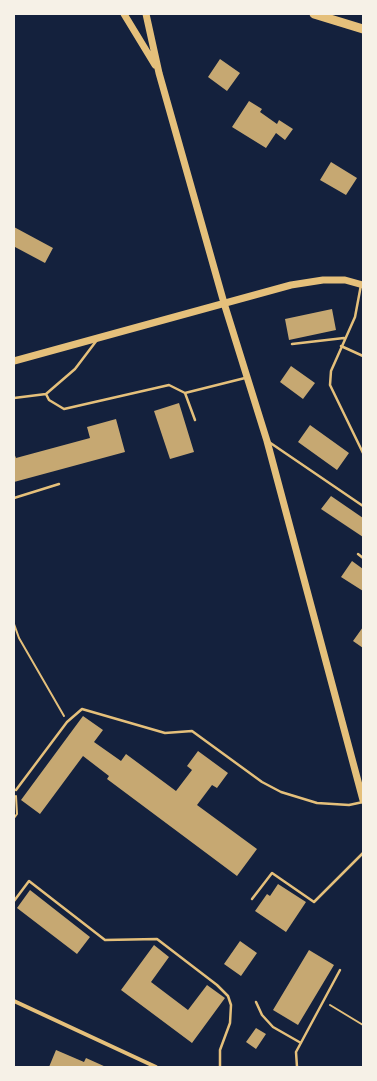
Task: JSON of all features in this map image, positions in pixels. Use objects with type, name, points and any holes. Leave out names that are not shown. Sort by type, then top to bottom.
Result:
[{"type":"highway","points":[[319,15],[363,29]]},
{"type":"main road","points":[[124,14],[159,72]]},
{"type":"main road","points":[[146,14],[159,72],[224,303],[267,441],[363,801]]},
{"type":"main road","points":[[14,361],[291,285],[323,280],[346,280],[362,285]]},
{"type":"street","points":[[14,1001],[156,1067]]},
{"type":"lane","points":[[362,285],[355,317],[341,346],[331,372],[330,385],[363,453]]},
{"type":"lane","points":[[14,398],[46,394],[75,369],[98,338]]},
{"type":"lane","points":[[292,344],[345,338]]},
{"type":"lane","points":[[341,346],[363,356]]},
{"type":"lane","points":[[185,394],[247,377]]},
{"type":"lane","points":[[46,394],[49,400],[64,409],[169,385],[185,394],[195,420]]},
{"type":"lane","points":[[267,441],[363,506]]},
{"type":"lane","points":[[14,498],[58,484]]},
{"type":"lane","points":[[358,554],[363,558]]},
{"type":"lane","points":[[16,790],[67,722],[82,709],[165,733],[192,731],[262,782],[281,792],[317,803],[349,804],[363,801]]},
{"type":"lane","points":[[252,899],[272,873],[314,902],[363,853]]},
{"type":"lane","points":[[14,901],[29,881],[105,940],[157,939],[217,985],[228,996],[231,1006],[230,1023],[220,1050],[220,1067]]},
{"type":"lane","points":[[298,1067],[296,1052],[340,970]]},
{"type":"lane","points":[[256,1002],[262,1015],[273,1027],[301,1043]]},
{"type":"path","points":[[14,624],[19,638],[67,722]]},
{"type":"path","points":[[14,818],[17,814],[16,790]]},
{"type":"path","points":[[323,1001],[363,1025]]},
{"type":"building","points":[[220,59],[240,73],[227,91],[208,77]]},
{"type":"building","points":[[249,101],[262,109],[260,112],[277,124],[279,120],[293,129],[285,140],[276,133],[266,148],[232,127]]},
{"type":"building","points":[[331,162],[357,178],[346,195],[320,180]]},
{"type":"building","points":[[14,227],[53,248],[45,263],[15,247],[14,250]]},
{"type":"building","points":[[332,309],[336,330],[289,340],[285,319]]},
{"type":"building","points":[[291,366],[315,383],[303,399],[280,382]]},
{"type":"building","points":[[179,403],[194,452],[170,459],[154,411]]},
{"type":"building","points":[[116,419],[125,452],[14,482],[14,453],[16,458],[90,438],[87,427]]},
{"type":"building","points":[[310,425],[349,453],[337,470],[298,442]]},
{"type":"building","points":[[331,496],[363,518],[363,537],[321,509]]},
{"type":"building","points":[[352,561],[363,569],[363,591],[341,577]]},
{"type":"building","points":[[363,627],[363,648],[353,641]]},
{"type":"building","points":[[83,716],[103,730],[94,742],[121,761],[126,754],[176,791],[192,770],[187,766],[198,751],[228,773],[217,788],[212,785],[197,805],[257,849],[237,876],[107,779],[109,776],[83,756],[40,814],[21,800]]},
{"type":"building","points":[[278,884],[306,902],[286,932],[255,911],[267,894],[270,896]]},
{"type":"building","points":[[30,890],[90,937],[77,954],[17,908]]},
{"type":"building","points":[[240,941],[257,953],[241,976],[224,964]]},
{"type":"building","points":[[154,945],[169,957],[151,982],[188,1010],[207,985],[225,998],[192,1043],[121,990]]},
{"type":"building","points":[[309,950],[334,965],[298,1025],[273,1010]]},
{"type":"building","points":[[256,1028],[266,1034],[256,1049],[246,1042]]},
{"type":"building","points":[[56,1050],[84,1062],[86,1058],[106,1067],[49,1067]]}]
